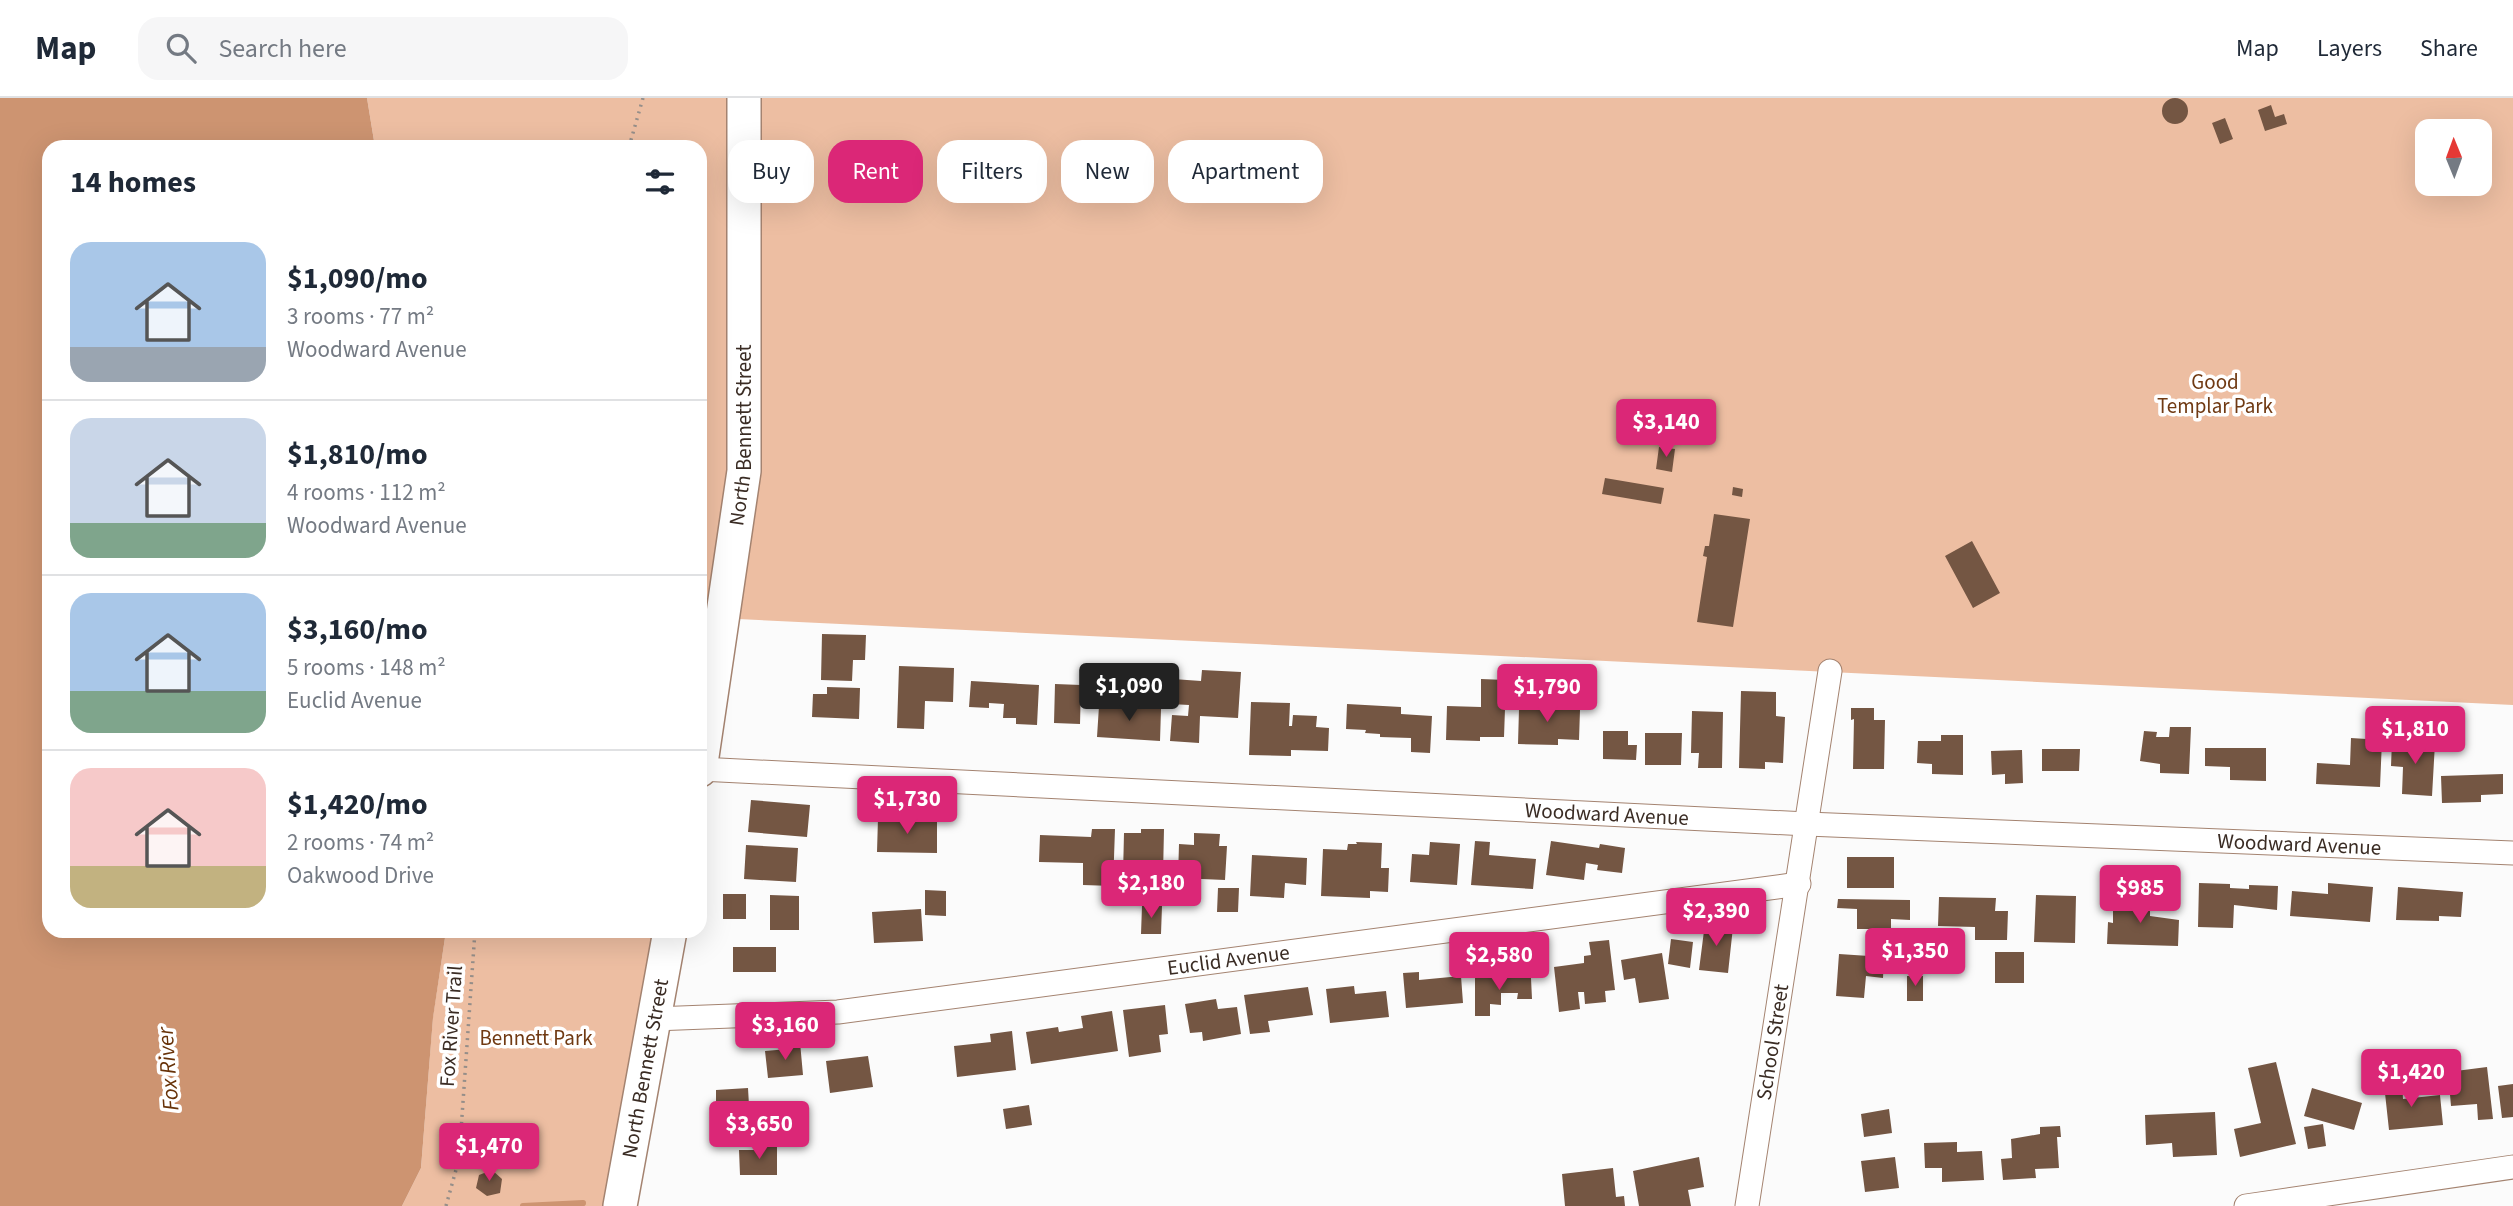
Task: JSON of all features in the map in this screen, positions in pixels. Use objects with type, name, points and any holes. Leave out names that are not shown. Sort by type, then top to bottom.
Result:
[{"type":"main road","name":"North Bennett Street","points":[[707,722],[744,471],[744,98]]},
{"type":"main road","name":"North Bennett Street","points":[[620,1206],[669,938]]},
{"type":"street","name":"School Street","points":[[1747,1206],[1830,671]]},
{"type":"street","name":"Woodward Avenue","points":[[707,769],[1807,824],[2513,853]]},
{"type":"street","name":"Euclid Avenue","points":[[654,1019],[838,1012],[1799,884]]},
{"type":"street","points":[[2246,1206],[2513,1167]]},
{"type":"path","points":[[631,140],[643,98]]},
{"type":"path","name":"Fox River Trail","points":[[446,1206],[459,1159],[475,938]]},
{"type":"green space","name":"Good Templar Park","points":[[367,98],[2513,98],[2513,705],[707,616],[707,140],[374,140]]},
{"type":"green space","name":"Bennett Park","points":[[445,938],[660,938],[611,1206],[402,1206],[421,1168],[433,1017]]},
{"type":"water","name":"Fox River","points":[[0,98],[367,98],[374,140],[42,140],[42,938],[445,938],[433,1018],[421,1168],[402,1206],[0,1206]]},
{"type":"building","points":[[2175,98],[2184,102],[2188,111],[2184,120],[2175,124],[2166,120],[2162,111],[2166,102]]},
{"type":"building","points":[[2271,105],[2275,117],[2284,114],[2287,124],[2265,131],[2258,110]]},
{"type":"building","points":[[2225,118],[2233,139],[2220,144],[2212,123]]},
{"type":"building","points":[[1659,447],[1675,449],[1672,472],[1656,469]]},
{"type":"building","points":[[1605,478],[1664,488],[1661,504],[1602,494]]},
{"type":"building","points":[[1733,487],[1743,489],[1742,497],[1732,495]]},
{"type":"building","points":[[1714,514],[1750,519],[1733,627],[1697,622],[1707,557],[1703,556],[1705,546],[1709,546]]},
{"type":"building","points":[[1972,541],[2000,593],[1973,608],[1945,556]]},
{"type":"building","points":[[822,634],[866,635],[865,660],[853,660],[852,681],[821,680]]},
{"type":"building","points":[[899,666],[954,668],[953,702],[925,701],[924,729],[897,728]]},
{"type":"building","points":[[1202,670],[1241,672],[1238,718],[1200,716],[1199,743],[1170,741],[1172,715],[1188,716],[1189,705],[1171,704],[1173,679],[1201,681]]},
{"type":"building","points":[[1481,679],[1506,680],[1504,737],[1480,737],[1480,741],[1446,740],[1447,706],[1481,707]]},
{"type":"building","points":[[971,681],[1039,685],[1037,725],[1016,724],[1016,718],[1003,718],[1004,704],[989,703],[989,708],[969,707]]},
{"type":"building","points":[[1055,684],[1081,685],[1080,724],[1054,723]]},
{"type":"building","points":[[827,687],[860,688],[859,719],[812,717],[813,694],[827,694]]},
{"type":"building","points":[[1741,691],[1776,692],[1776,716],[1785,717],[1783,763],[1765,762],[1765,769],[1739,768]]},
{"type":"building","points":[[1531,697],[1549,697],[1549,709],[1580,710],[1579,740],[1558,739],[1558,745],[1518,744],[1519,709],[1531,709]]},
{"type":"building","points":[[1251,702],[1290,703],[1289,726],[1292,726],[1293,715],[1317,716],[1316,727],[1329,728],[1328,751],[1291,750],[1291,756],[1249,755]]},
{"type":"building","points":[[1347,704],[1401,707],[1401,714],[1432,716],[1430,753],[1411,752],[1411,738],[1380,737],[1380,734],[1365,733],[1366,730],[1346,729]]},
{"type":"building","points":[[1099,706],[1161,709],[1160,741],[1097,737]]},
{"type":"building","points":[[1851,708],[1874,708],[1874,720],[1885,720],[1884,769],[1853,769],[1854,719],[1851,720]]},
{"type":"building","points":[[1692,711],[1723,712],[1722,768],[1698,768],[1699,753],[1691,753]]},
{"type":"building","points":[[2170,727],[2191,727],[2189,774],[2160,773],[2160,764],[2140,761],[2144,731],[2157,732],[2156,737],[2169,737]]},
{"type":"building","points":[[1603,731],[1628,731],[1628,745],[1637,745],[1636,760],[1603,759]]},
{"type":"building","points":[[1645,733],[1682,733],[1681,765],[1645,765]]},
{"type":"building","points":[[1941,735],[1963,735],[1963,775],[1932,774],[1932,764],[1917,763],[1918,741],[1941,741]]},
{"type":"building","points":[[2351,738],[2382,740],[2380,787],[2316,784],[2317,763],[2350,765]]},
{"type":"building","points":[[2392,741],[2435,743],[2432,796],[2402,794],[2403,767],[2391,766]]},
{"type":"building","points":[[2205,748],[2266,748],[2266,781],[2230,780],[2230,767],[2205,766]]},
{"type":"building","points":[[2042,749],[2080,749],[2079,771],[2042,771]]},
{"type":"building","points":[[2022,750],[2023,783],[2005,784],[2005,774],[1992,775],[1991,751]]},
{"type":"building","points":[[2503,774],[2503,794],[2481,795],[2481,802],[2442,803],[2441,776]]},
{"type":"building","points":[[751,800],[810,805],[807,837],[748,832]]},
{"type":"building","points":[[878,818],[937,819],[937,853],[877,852]]},
{"type":"building","points":[[1092,829],[1115,829],[1113,886],[1083,885],[1083,863],[1039,862],[1040,835],[1091,837]]},
{"type":"building","points":[[1141,829],[1164,829],[1163,875],[1123,875],[1124,833],[1141,833]]},
{"type":"building","points":[[1194,833],[1220,834],[1219,846],[1227,846],[1225,880],[1178,878],[1179,844],[1194,845]]},
{"type":"building","points":[[1475,841],[1490,842],[1489,855],[1536,859],[1533,889],[1471,885]]},
{"type":"building","points":[[1551,841],[1599,848],[1600,844],[1625,848],[1622,873],[1597,870],[1598,865],[1586,863],[1584,880],[1546,875]]},
{"type":"building","points":[[1356,842],[1382,843],[1381,868],[1389,868],[1388,892],[1370,891],[1370,898],[1321,896],[1323,849],[1347,850],[1348,844],[1357,844]]},
{"type":"building","points":[[1430,842],[1460,844],[1457,885],[1410,882],[1412,854],[1429,855]]},
{"type":"building","points":[[746,845],[798,848],[796,882],[744,879]]},
{"type":"building","points":[[1252,855],[1307,858],[1306,885],[1285,883],[1284,898],[1250,896]]},
{"type":"building","points":[[1847,857],[1894,857],[1894,888],[1847,888]]},
{"type":"building","points":[[2199,883],[2230,884],[2230,888],[2249,889],[2249,885],[2278,886],[2277,910],[2234,905],[2233,928],[2198,927]]},
{"type":"building","points":[[2328,883],[2373,887],[2370,922],[2290,916],[2292,891],[2328,894]]},
{"type":"building","points":[[2398,887],[2463,892],[2461,917],[2439,916],[2439,921],[2396,920]]},
{"type":"building","points":[[1218,888],[1239,888],[1238,912],[1217,912]]},
{"type":"building","points":[[925,890],[946,891],[946,916],[925,915]]},
{"type":"building","points":[[2128,893],[2140,894],[2140,903],[2150,903],[2150,916],[2179,920],[2178,946],[2107,944],[2108,922],[2113,923],[2113,901],[2128,902]]},
{"type":"building","points":[[723,894],[746,894],[746,919],[723,919]]},
{"type":"building","points":[[770,895],[799,896],[799,930],[770,930]]},
{"type":"building","points":[[2036,895],[2076,896],[2075,943],[2034,942]]},
{"type":"building","points":[[1939,897],[1996,898],[1995,911],[2008,911],[2007,940],[1975,940],[1975,927],[1938,926]]},
{"type":"building","points":[[1838,899],[1910,900],[1910,920],[1891,919],[1891,929],[1857,929],[1857,909],[1837,908]]},
{"type":"building","points":[[1142,906],[1162,906],[1161,934],[1141,934]]},
{"type":"building","points":[[921,909],[923,941],[874,943],[872,912]]},
{"type":"building","points":[[1705,923],[1733,927],[1728,973],[1699,970]]},
{"type":"building","points":[[1671,939],[1693,942],[1690,968],[1668,964]]},
{"type":"building","points":[[1609,940],[1615,990],[1605,991],[1606,1002],[1585,1004],[1584,992],[1578,992],[1580,1009],[1559,1012],[1554,967],[1584,963],[1584,956],[1591,955],[1589,942]]},
{"type":"building","points":[[733,947],[776,947],[776,972],[733,972]]},
{"type":"building","points":[[1995,952],[2024,952],[2024,983],[1995,983]]},
{"type":"building","points":[[1662,953],[1669,999],[1639,1003],[1635,978],[1624,980],[1621,960]]},
{"type":"building","points":[[1839,954],[1884,957],[1883,978],[1866,976],[1864,998],[1836,996]]},
{"type":"building","points":[[1419,972],[1419,980],[1461,976],[1463,1003],[1406,1008],[1403,973]]},
{"type":"building","points":[[1907,976],[1923,976],[1923,1001],[1907,1001]]},
{"type":"building","points":[[1475,978],[1531,978],[1532,999],[1517,999],[1518,993],[1501,993],[1501,1005],[1490,1004],[1490,1016],[1475,1016]]},
{"type":"building","points":[[1354,986],[1355,994],[1386,991],[1389,1017],[1330,1023],[1326,989]]},
{"type":"building","points":[[1308,987],[1313,1015],[1268,1021],[1270,1032],[1250,1034],[1244,995]]},
{"type":"building","points":[[1216,999],[1218,1009],[1237,1007],[1241,1034],[1203,1041],[1202,1032],[1190,1033],[1185,1004]]},
{"type":"building","points":[[1165,1005],[1168,1034],[1159,1035],[1161,1052],[1129,1057],[1123,1010]]},
{"type":"building","points":[[1112,1011],[1118,1051],[1031,1064],[1026,1032],[1058,1027],[1059,1032],[1083,1028],[1081,1016]]},
{"type":"building","points":[[1012,1031],[1016,1070],[957,1077],[954,1046],[991,1042],[990,1034]]},
{"type":"building","points":[[800,1042],[803,1075],[768,1078],[765,1051],[788,1049],[787,1043]]},
{"type":"building","points":[[868,1056],[873,1087],[830,1093],[826,1061]]},
{"type":"building","points":[[2276,1062],[2296,1144],[2240,1157],[2234,1129],[2261,1123],[2248,1068]]},
{"type":"building","points":[[2487,1067],[2493,1119],[2478,1120],[2477,1104],[2451,1106],[2448,1072]]},
{"type":"building","points":[[2402,1082],[2403,1099],[2440,1095],[2443,1125],[2389,1130],[2384,1084]]},
{"type":"building","points":[[2513,1084],[2513,1117],[2502,1118],[2498,1086]]},
{"type":"building","points":[[748,1088],[750,1123],[716,1126],[716,1090]]},
{"type":"building","points":[[2312,1088],[2362,1103],[2354,1130],[2304,1116]]},
{"type":"building","points":[[1029,1105],[1032,1125],[1006,1129],[1003,1109]]},
{"type":"building","points":[[1889,1109],[1892,1133],[1864,1137],[1861,1114]]},
{"type":"building","points":[[2215,1112],[2217,1155],[2173,1157],[2172,1143],[2146,1145],[2145,1115]]},
{"type":"building","points":[[2323,1124],[2326,1146],[2308,1149],[2304,1127]]},
{"type":"building","points":[[2060,1126],[2061,1137],[2057,1137],[2059,1168],[2035,1169],[2036,1178],[2003,1180],[2001,1159],[2012,1158],[2011,1139],[2040,1134],[2040,1127]]},
{"type":"building","points":[[1957,1142],[1957,1152],[1982,1151],[1984,1180],[1942,1182],[1942,1168],[1925,1168],[1924,1143]]},
{"type":"building","points":[[756,1143],[777,1147],[777,1175],[740,1175],[739,1150],[756,1150]]},
{"type":"building","points":[[1699,1157],[1704,1187],[1688,1190],[1691,1206],[1639,1206],[1633,1171]]},
{"type":"building","points":[[1895,1157],[1899,1188],[1865,1192],[1861,1161]]},
{"type":"building","points":[[1613,1168],[1616,1197],[1624,1196],[1625,1206],[1565,1206],[1562,1174]]},
{"type":"building","points":[[492,1170],[502,1179],[500,1193],[487,1196],[476,1188],[479,1175]]},
{"type":"waterway","points":[[523,1206],[583,1203]]}]
